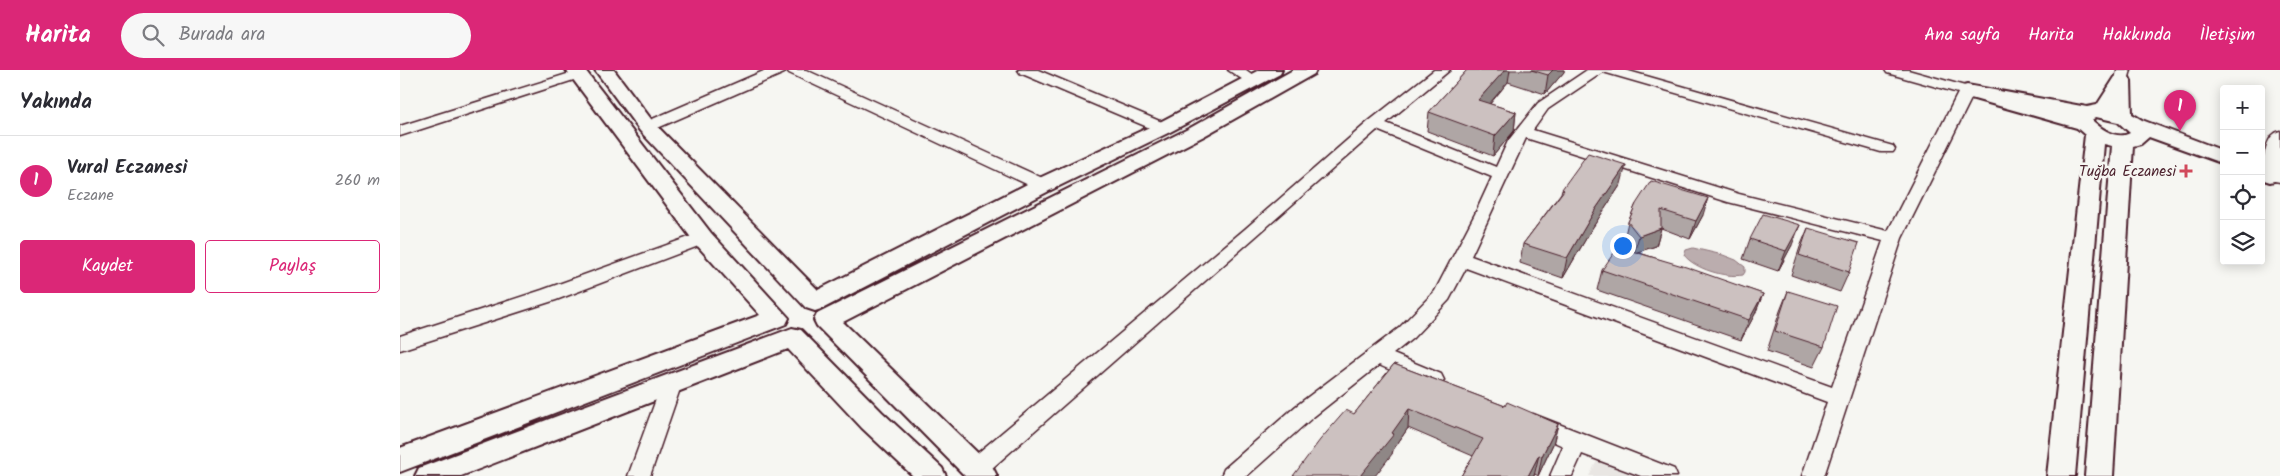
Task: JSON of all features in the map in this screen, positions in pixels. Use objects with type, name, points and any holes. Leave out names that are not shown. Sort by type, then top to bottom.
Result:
[{"type":"main road","points":[[604,70],[647,127],[821,311],[979,473]]},
{"type":"main road","points":[[821,311],[1043,185],[1163,128],[1244,75],[1273,70]]},
{"type":"main road","points":[[784,328],[782,312],[798,304],[821,311],[1197,132],[1307,70]]},
{"type":"main road","points":[[577,72],[703,238],[784,328],[872,420],[932,476]]},
{"type":"main road","points":[[2061,476],[2111,125],[2123,76]]},
{"type":"main road","points":[[1967,92],[2111,125],[2220,157]]},
{"type":"main road","points":[[2111,125],[2220,161]]},
{"type":"main road","points":[[2099,476],[2111,125]]},
{"type":"main road","points":[[429,476],[672,383],[784,328]]},
{"type":"main road","points":[[400,460],[784,328]]},
{"type":"street","points":[[647,127],[778,70]]},
{"type":"street","points":[[794,70],[1043,185]]},
{"type":"street","points":[[1024,70],[1163,128]]},
{"type":"street","points":[[979,473],[1376,124],[1443,70]]},
{"type":"street","points":[[1232,476],[1304,412],[1406,333],[1442,295],[1516,141],[1543,106],[1597,70]]},
{"type":"street","points":[[1609,70],[1887,149]]},
{"type":"street","points":[[1813,476],[1893,238],[1967,92],[1909,72],[1892,70]]},
{"type":"street","points":[[400,131],[577,72]]},
{"type":"street","points":[[1376,124],[1501,175]]},
{"type":"street","points":[[1523,132],[1734,198],[1893,238]]},
{"type":"street","points":[[2268,174],[2280,136]]},
{"type":"street","points":[[400,343],[549,295],[703,238]]},
{"type":"street","points":[[1460,259],[1839,398]]},
{"type":"street","points":[[1377,355],[1449,387]]},
{"type":"street","points":[[638,476],[672,383]]},
{"type":"street","points":[[1512,414],[1576,442],[1666,476]]},
{"type":"street","points":[[1561,476],[1576,442]]},
{"type":"shaded area","points":[[1693,248],[1736,260],[1745,267],[1745,272],[1743,275],[1736,276],[1719,274],[1703,268],[1684,255],[1686,250]]},
{"type":"shaded area","points":[[1598,459],[1638,476],[1589,476]]},
{"type":"building","points":[[1467,70],[1505,70],[1478,100],[1516,112],[1495,136],[1429,112]]},
{"type":"building","points":[[1531,70],[1553,70],[1548,75]]},
{"type":"building","points":[[1588,153],[1626,165],[1595,210],[1567,258],[1523,244],[1564,190],[1562,189]]},
{"type":"building","points":[[1651,181],[1708,198],[1696,221],[1661,210],[1661,228],[1639,236],[1628,222],[1636,204]]},
{"type":"building","points":[[1763,214],[1800,225],[1786,251],[1750,239]]},
{"type":"building","points":[[1808,228],[1859,243],[1849,272],[1799,255]]},
{"type":"building","points":[[1618,247],[1686,267],[1763,294],[1749,320],[1602,270]]},
{"type":"building","points":[[1788,291],[1837,306],[1824,347],[1775,331]]},
{"type":"building","points":[[1394,364],[1505,406],[1507,402],[1558,424],[1542,456],[1539,455],[1528,476],[1461,476],[1483,439],[1409,409],[1392,433],[1394,434],[1360,476],[1293,476],[1346,410],[1354,414]]},
{"type":"place","name":"Vural Eczanesi","points":[[2180,131]]},
{"type":"place","name":"Tuğba Eczanesi","points":[[2186,171]]}]
